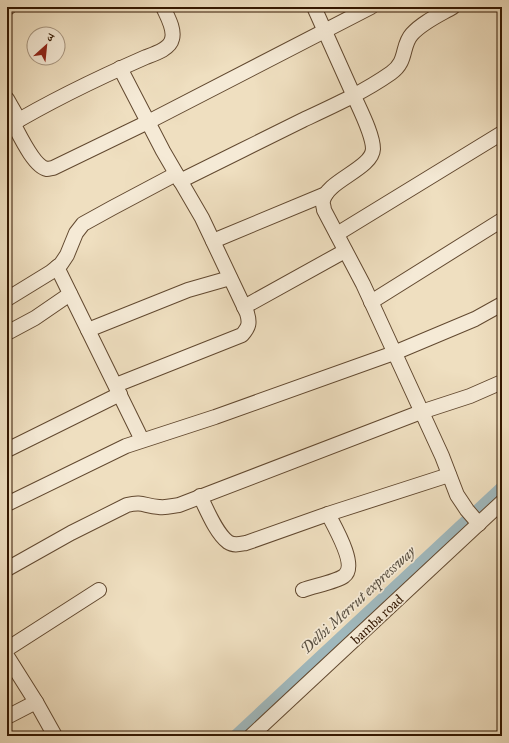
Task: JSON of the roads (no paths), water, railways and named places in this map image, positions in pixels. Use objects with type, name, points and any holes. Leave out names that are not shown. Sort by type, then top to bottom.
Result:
[{"type":"street","points":[[13,123],[47,104],[168,46],[172,39],[172,28],[163,7]]},
{"type":"street","points":[[314,7],[354,96],[371,138],[373,150],[369,157],[356,170],[334,185],[326,194],[322,201],[324,210],[371,302],[457,495],[474,518]]},
{"type":"street","points":[[7,99],[13,123],[32,156],[39,165],[46,169],[53,168],[148,122],[371,7]]},
{"type":"street","points":[[7,298],[57,267],[67,255],[76,233],[83,224],[112,208],[354,96],[391,73],[399,66],[404,57],[408,41],[412,34],[421,26],[453,7]]},
{"type":"street","points":[[7,450],[118,390],[242,335],[248,328],[250,322],[202,218],[178,177],[120,68]]},
{"type":"street","points":[[337,234],[502,134]]},
{"type":"street","points":[[213,241],[326,194]]},
{"type":"street","points":[[371,302],[502,220]]},
{"type":"street","points":[[244,307],[345,251]]},
{"type":"street","points":[[57,267],[142,440]]},
{"type":"street","points":[[88,330],[188,290],[230,278]]},
{"type":"street","points":[[7,333],[35,318],[70,294]]},
{"type":"street","points":[[7,504],[126,446],[394,352],[475,320],[502,304]]},
{"type":"street","points":[[7,569],[71,533],[127,505],[136,502],[158,508],[167,508],[179,505],[421,412],[470,396],[502,382]]},
{"type":"street","points":[[200,496],[219,532],[229,542],[237,545],[449,475]]},
{"type":"street","name":"bamba road","points":[[251,736],[474,518],[502,502]]},
{"type":"street","points":[[303,590],[345,576],[348,570],[347,553],[328,514]]},
{"type":"street","points":[[7,649],[99,590]]},
{"type":"street","points":[[7,656],[36,702],[55,736]]},
{"type":"street","points":[[7,718],[36,702]]},
{"type":"waterway","name":"Delhi Merrut expressway","points":[[236,736],[502,488]]}]
